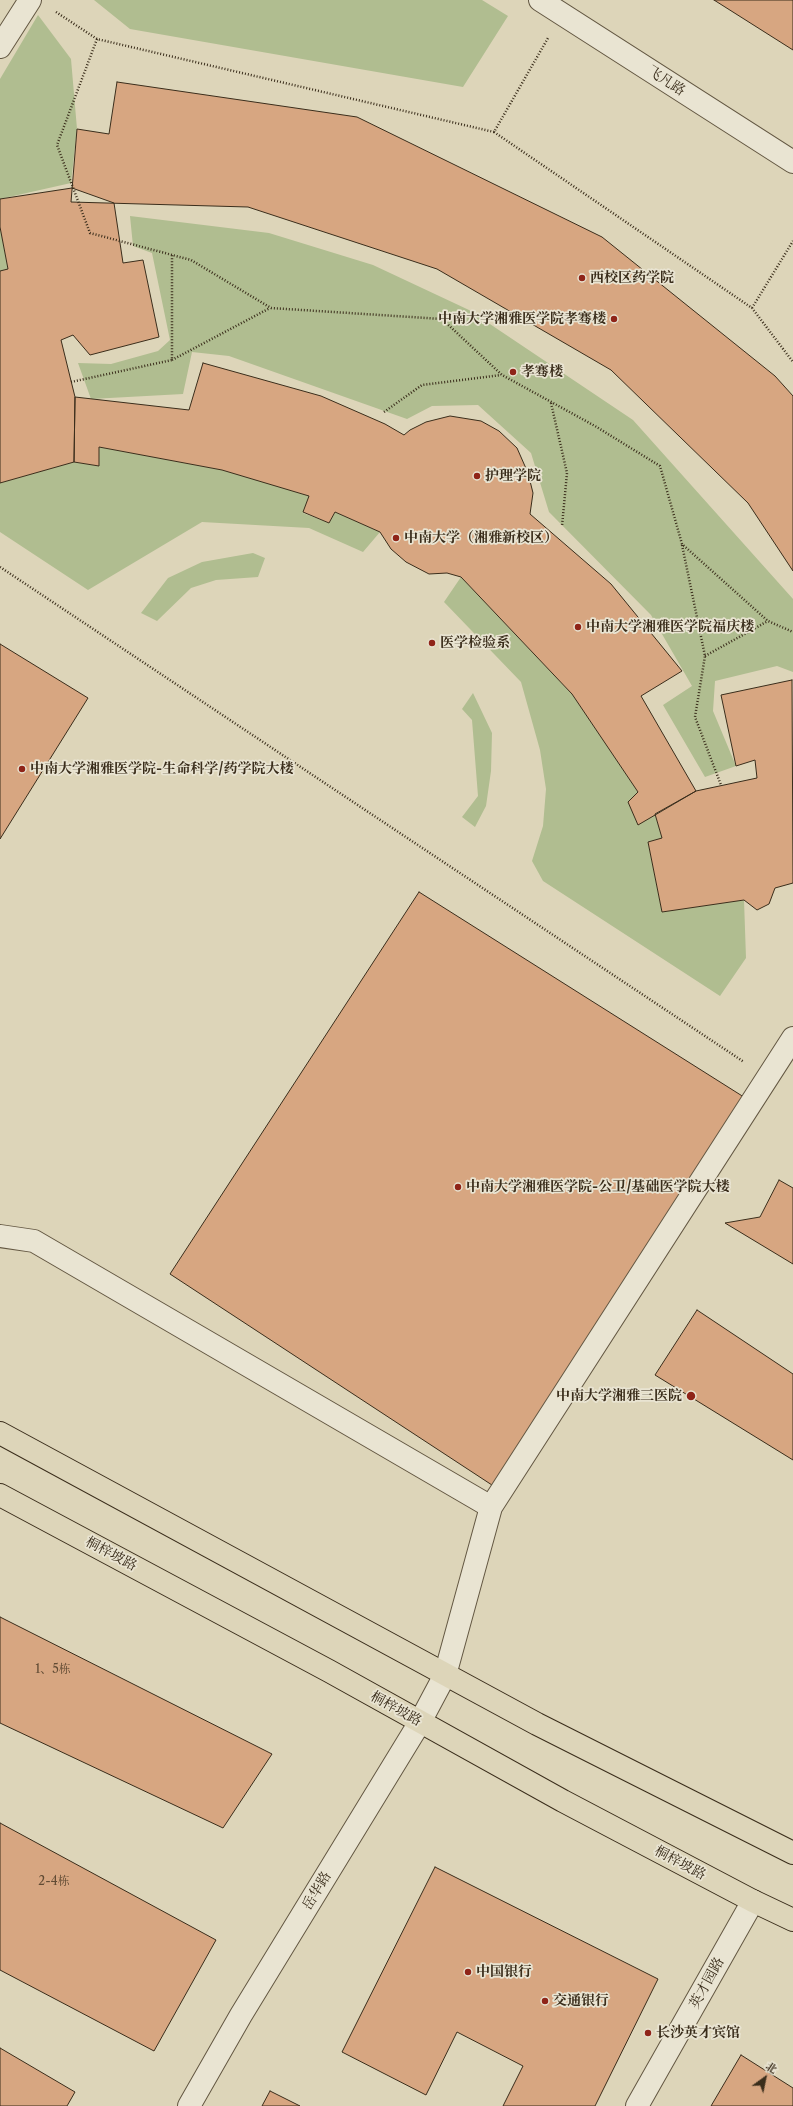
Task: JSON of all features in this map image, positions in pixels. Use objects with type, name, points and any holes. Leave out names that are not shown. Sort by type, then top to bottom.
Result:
[{"type":"main road","points":[[0,1432],[445,1675],[586,1749],[793,1853]]},
{"type":"main road","name":"桐梓坡路","points":[[0,1494],[322,1667],[563,1802],[753,1901],[793,1920]]},
{"type":"street","points":[[0,47],[30,0]]},
{"type":"street","name":"飞凡路","points":[[540,0],[566,7],[793,162]]},
{"type":"street","name":"岳华路","points":[[189,2106],[241,2015],[420,1722],[445,1675],[491,1507],[793,1038]]},
{"type":"street","points":[[0,1236],[34,1241],[491,1507]]},
{"type":"street","name":"英才园路","points":[[637,2106],[753,1901]]},
{"type":"path","points":[[494,132],[566,7]]},
{"type":"path","points":[[52,9],[97,39],[494,132],[752,308],[793,362]]},
{"type":"path","points":[[97,39],[57,144],[90,233],[191,260],[271,308],[442,319],[502,375],[660,466],[682,544],[705,656],[695,717],[721,785]]},
{"type":"path","points":[[752,308],[793,241]]},
{"type":"path","points":[[172,255],[172,360]]},
{"type":"path","points":[[71,382],[172,360],[271,308]]},
{"type":"path","points":[[384,412],[422,385],[502,375]]},
{"type":"path","points":[[550,402],[567,473],[562,526]]},
{"type":"path","points":[[682,544],[768,621],[793,632]]},
{"type":"path","points":[[0,567],[768,1078]]},
{"type":"path","points":[[705,656],[768,621]]},
{"type":"green space","points":[[94,0],[482,0],[508,16],[463,87],[130,29]]},
{"type":"green space","points":[[38,15],[71,59],[77,129],[71,183],[0,199],[0,79]]},
{"type":"green space","points":[[130,216],[269,233],[373,265],[469,310],[633,420],[793,599],[793,672],[777,666],[715,681],[713,711],[736,766],[705,777],[663,705],[692,686],[651,615],[549,512],[531,453],[478,405],[432,406],[407,419],[229,356],[192,352],[183,394],[91,399],[78,363],[111,364],[158,351],[170,340],[152,253],[133,246]]},
{"type":"green space","points":[[0,227],[8,269],[0,271]]},
{"type":"green space","points":[[99,447],[222,470],[280,487],[309,496],[303,513],[329,523],[335,512],[380,532],[363,552],[309,528],[202,522],[88,590],[0,532],[0,483],[74,462],[99,466]]},
{"type":"green space","points":[[253,553],[265,558],[258,577],[216,580],[191,588],[157,621],[141,613],[168,578],[202,562]]},
{"type":"green space","points":[[461,577],[572,694],[638,792],[628,802],[638,824],[655,814],[662,838],[648,842],[662,912],[744,900],[746,958],[720,996],[543,881],[532,861],[543,826],[546,789],[540,750],[521,682],[444,602]]},
{"type":"green space","points":[[473,693],[492,733],[491,771],[486,806],[475,827],[462,817],[478,796],[472,720],[462,709]]},
{"type":"building","points":[[714,0],[793,0],[793,50]]},
{"type":"building","name":"中南大学湘雅医学院孝骞楼","points":[[117,82],[357,117],[602,237],[775,376],[793,396],[793,571],[748,503],[611,370],[437,269],[248,207],[71,202],[77,129],[109,134]]},
{"type":"building","points":[[72,188],[114,203],[123,263],[143,260],[159,337],[90,355],[73,335],[61,340],[75,397],[74,462],[0,483],[0,271],[8,269],[0,227],[0,199]]},
{"type":"building","name":"中南大学湘雅医学院福庆楼","points":[[203,363],[321,396],[385,424],[404,435],[410,430],[426,422],[450,416],[481,421],[499,431],[517,448],[528,473],[533,493],[530,514],[611,584],[682,671],[641,696],[696,791],[638,825],[628,802],[638,792],[572,694],[461,577],[447,573],[429,574],[406,562],[391,549],[380,532],[335,512],[329,523],[303,512],[309,496],[222,470],[99,447],[99,466],[74,462],[75,397],[189,410]]},
{"type":"building","name":"中南大学湘雅医学院-生命科学/药学院大楼","points":[[0,644],[88,698],[0,839]]},
{"type":"building","points":[[792,680],[793,883],[775,888],[769,904],[757,910],[744,900],[662,912],[648,842],[662,838],[655,814],[696,791],[757,778],[755,760],[736,766],[721,695]]},
{"type":"building","name":"中南大学湘雅医学院-公卫/基础医学院大楼","points":[[419,892],[747,1099],[495,1487],[170,1274]]},
{"type":"building","points":[[779,1180],[793,1188],[793,1264],[725,1223],[760,1217]]},
{"type":"building","points":[[697,1310],[793,1374],[793,1460],[655,1375]]},
{"type":"building","points":[[0,1617],[272,1754],[223,1828],[0,1723]]},
{"type":"building","points":[[0,1823],[216,1940],[154,2051],[0,1970]]},
{"type":"building","points":[[435,1867],[658,1979],[595,2106],[503,2106],[523,2066],[457,2032],[426,2095],[342,2052]]},
{"type":"building","points":[[0,2048],[75,2092],[67,2106],[0,2106]]},
{"type":"building","points":[[741,2055],[793,2088],[793,2106],[711,2106]]},
{"type":"building","points":[[270,2091],[300,2106],[262,2106]]},
{"type":"place","name":"西校区药学院","points":[[582,278]]},
{"type":"place","name":"中南大学湘雅医学院孝骞楼","points":[[614,319]]},
{"type":"place","name":"孝骞楼","points":[[513,372]]},
{"type":"place","name":"护理学院","points":[[477,476]]},
{"type":"place","name":"中南大学（湘雅新校区）","points":[[396,538]]},
{"type":"place","name":"中南大学湘雅医学院福庆楼","points":[[578,627]]},
{"type":"place","name":"医学检验系","points":[[432,643]]},
{"type":"place","name":"中南大学湘雅医学院-生命科学/药学院大楼","points":[[22,769]]},
{"type":"place","name":"中南大学湘雅医学院-公卫/基础医学院大楼","points":[[458,1187]]},
{"type":"place","name":"中南大学湘雅三医院","points":[[691,1396]]},
{"type":"place","name":"中国银行","points":[[468,1972]]},
{"type":"place","name":"交通银行","points":[[545,2001]]},
{"type":"place","name":"长沙英才宾馆","points":[[648,2033]]}]
